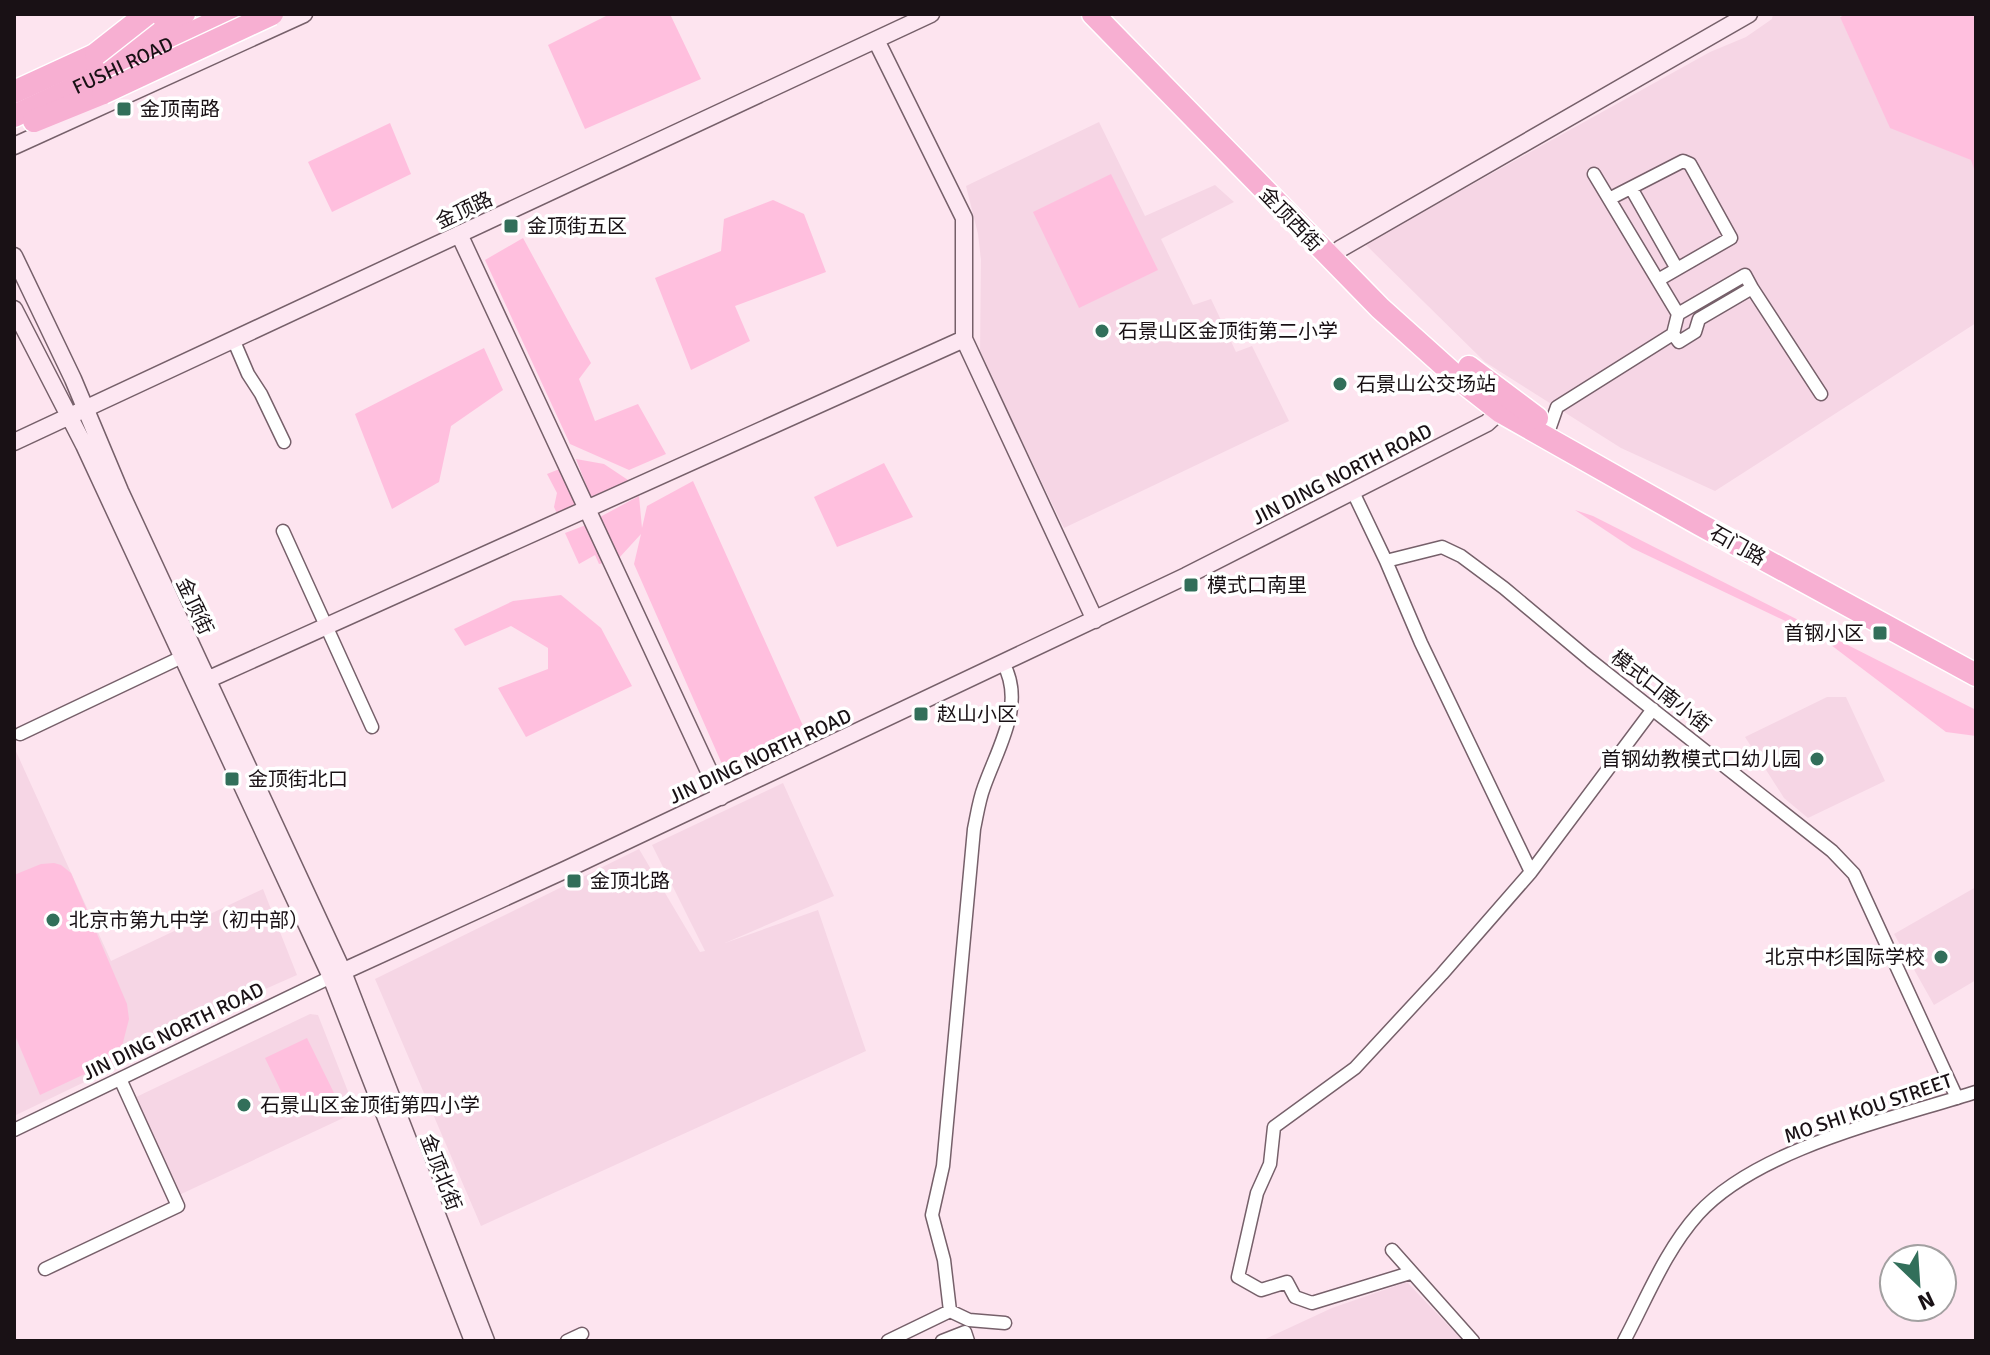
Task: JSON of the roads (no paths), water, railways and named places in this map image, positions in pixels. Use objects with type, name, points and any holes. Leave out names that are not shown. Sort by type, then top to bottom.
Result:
[{"type":"highway","points":[[96,54],[147,14]]},
{"type":"highway","name":"FUSHI ROAD","points":[[14,92],[184,14]]},
{"type":"highway","name":"FUSHI ROAD","points":[[14,116],[232,14]]},
{"type":"highway","points":[[14,128],[103,93],[272,14]]},
{"type":"highway","name":"金顶西街","points":[[1093,14],[1380,308],[1459,379],[1506,406]]},
{"type":"highway","name":"金顶西街","points":[[1111,14],[1340,249],[1472,370],[1506,406]]},
{"type":"highway","name":"石门路","points":[[1506,406],[1550,427],[1976,660]]},
{"type":"highway","name":"石门路","points":[[1506,406],[1699,524],[1976,675]]},
{"type":"street","points":[[14,146],[304,14]]},
{"type":"street","name":"金顶路","points":[[14,442],[931,14]]},
{"type":"street","points":[[1340,249],[1749,14]]},
{"type":"street","points":[[876,40],[964,218],[964,339],[1095,620]]},
{"type":"street","points":[[124,96],[139,62]]},
{"type":"street","points":[[1609,199],[1683,161],[1690,164],[1731,238],[1658,280]]},
{"type":"street","points":[[1550,427],[1557,407],[1673,334],[1678,314],[1594,174]]},
{"type":"street","points":[[1631,188],[1677,269]]},
{"type":"street","points":[[459,234],[721,797]]},
{"type":"street","name":"金顶街","points":[[14,256],[337,974]]},
{"type":"street","points":[[1678,314],[1745,275],[1821,394]]},
{"type":"street","points":[[1673,334],[1679,342],[1695,332],[1699,319],[1752,288]]},
{"type":"street","name":"金顶街","points":[[14,309],[69,416],[182,657],[337,974]]},
{"type":"street","points":[[233,339],[284,442]]},
{"type":"street","points":[[207,680],[964,339]]},
{"type":"street","name":"JIN DING NORTH ROAD","points":[[14,1130],[121,1081],[337,974],[1095,620],[1487,423],[1506,406]]},
{"type":"street","points":[[1353,492],[1421,643],[1531,872]]},
{"type":"street","points":[[283,531],[372,727]]},
{"type":"street","name":"模式口南小街","points":[[1386,561],[1442,547],[1461,556],[1832,851],[1854,874],[1957,1098]]},
{"type":"street","points":[[20,734],[182,657]]},
{"type":"street","points":[[950,1311],[944,1260],[932,1215],[943,1166],[974,829],[983,790],[1011,718],[1012,683],[1003,663]]},
{"type":"street","points":[[1410,1273],[1312,1303],[1295,1297],[1287,1282],[1261,1290],[1238,1277],[1257,1193],[1270,1164],[1274,1127],[1355,1068],[1442,974],[1531,872],[1653,709]]},
{"type":"street","name":"金顶北街","points":[[337,974],[473,1341]]},
{"type":"street","name":"金顶北街","points":[[337,974],[486,1341]]},
{"type":"street","points":[[45,1269],[178,1206],[121,1081]]},
{"type":"street","name":"MO SHI KOU STREET","points":[[1624,1341],[1665,1258],[1698,1214],[1737,1180],[1817,1143],[1976,1092]]},
{"type":"street","points":[[1392,1250],[1473,1341]]},
{"type":"street","points":[[950,1311],[969,1320],[1005,1323]]},
{"type":"street","points":[[896,1339],[950,1311]]},
{"type":"street","points":[[942,1341],[965,1332],[968,1341]]},
{"type":"street","points":[[567,1341],[582,1334]]},
{"type":"place","name":"金顶南路","points":[[124,109]]},
{"type":"place","name":"金顶街五区","points":[[511,226]]},
{"type":"place","name":"石景山区金顶街第二小学","points":[[1102,331]]},
{"type":"place","name":"石景山公交场站","points":[[1340,384]]},
{"type":"place","name":"模式口南里","points":[[1191,585]]},
{"type":"place","name":"首钢小区","points":[[1880,633]]},
{"type":"place","name":"赵山小区","points":[[921,714]]},
{"type":"place","name":"首钢幼教模式口幼儿园","points":[[1817,759]]},
{"type":"place","name":"金顶街北口","points":[[232,779]]},
{"type":"place","name":"金顶北路","points":[[574,881]]},
{"type":"place","name":"北京市第九中学（初中部）","points":[[53,920]]},
{"type":"place","name":"北京中杉国际学校","points":[[1941,957]]},
{"type":"place","name":"石景山区金顶街第四小学","points":[[244,1105]]}]
